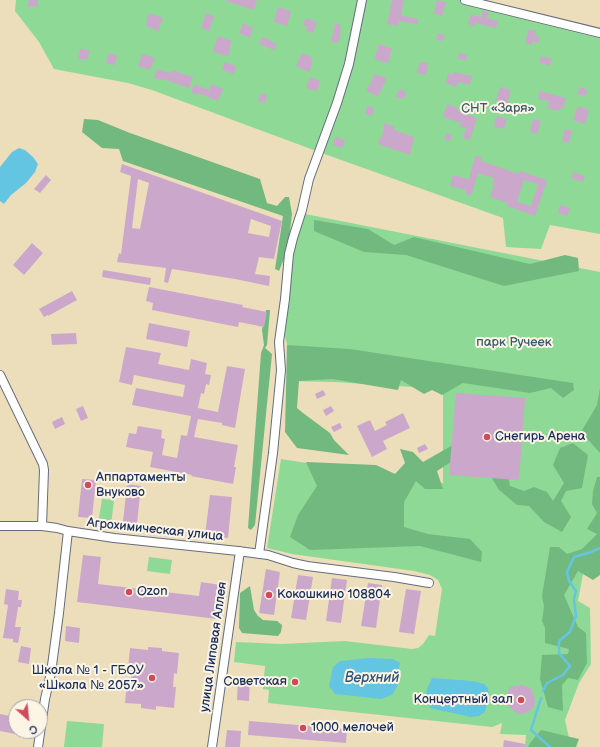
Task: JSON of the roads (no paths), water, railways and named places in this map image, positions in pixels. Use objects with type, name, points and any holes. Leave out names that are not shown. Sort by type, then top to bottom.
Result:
[{"type":"street","points":[[259,554],[274,445],[281,370],[279,342],[290,254],[309,179],[337,103],[349,64],[362,0]]},
{"type":"street","points":[[464,0],[600,33]]},
{"type":"street","points":[[0,375],[43,464],[42,526]]},
{"type":"street","name":"Агрохимическая улица","points":[[0,526],[42,526],[114,538],[240,551],[279,558],[293,563],[429,583]]},
{"type":"street","points":[[38,747],[59,613],[68,531]]},
{"type":"street","name":"улица Липовая Аллея","points":[[212,747],[240,551]]},
{"type":"water","points":[[19,148],[25,150],[38,164],[35,172],[26,183],[11,195],[4,204],[0,201],[0,167],[12,152]]},
{"type":"water","name":"Верхний","points":[[369,658],[393,659],[400,663],[397,680],[398,685],[392,695],[381,699],[335,694],[329,686],[333,667],[340,661]]},
{"type":"water","points":[[432,678],[473,681],[484,684],[488,688],[489,695],[485,712],[479,716],[471,717],[430,708],[426,695]]},
{"type":"waterway","points":[[543,691],[547,683],[563,675],[570,666],[559,653],[559,641],[570,632],[576,616],[574,599],[576,591],[569,581],[567,572],[574,557],[600,548]]},
{"type":"waterway","points":[[541,698],[531,730],[550,747]]},
{"type":"place","name":"Снегирь Арена","points":[[487,437]]},
{"type":"place","name":"Аппартаменты Внуково","points":[[88,485]]},
{"type":"place","name":"Ozon","points":[[129,592]]},
{"type":"place","name":"Кокошкино 108804","points":[[269,595]]},
{"type":"place","name":"Школа № 1 - ГБОУ «Школа № 2057»","points":[[152,678]]},
{"type":"place","name":"Советская","points":[[295,682]]},
{"type":"place","name":"Концертный зал","points":[[521,700]]},
{"type":"place","name":"1000 мелочей","points":[[303,728]]},
{"type":"park label","name":"СНТ «Заря»","points":[[498,109]]},
{"type":"park label","name":"парк Ручеек","points":[[514,343]]}]
